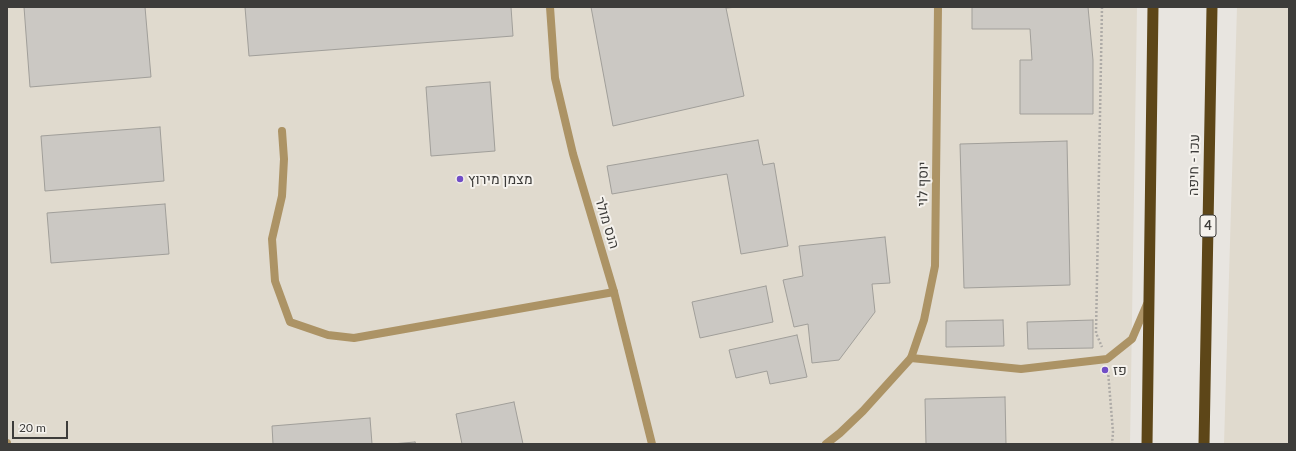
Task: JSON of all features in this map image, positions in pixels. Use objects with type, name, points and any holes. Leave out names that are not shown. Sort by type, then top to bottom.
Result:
[{"type":"highway","points":[[1147,444],[1153,7]]},
{"type":"highway","name":"עכו - חיפה","points":[[1204,444],[1212,7]]},
{"type":"street","name":"הנס מולר","points":[[550,7],[556,78],[562,108],[573,154],[614,292],[652,444]]},
{"type":"street","name":"יוסף לוי","points":[[911,358],[924,320],[935,266],[938,7]]},
{"type":"street","points":[[282,131],[284,159],[282,196],[272,239],[275,281],[290,322],[328,335],[354,338],[614,292]]},
{"type":"street","points":[[826,444],[863,411],[911,358],[1021,369],[1107,359],[1132,339],[1150,298]]},
{"type":"path","points":[[1102,7],[1096,333],[1107,359],[1113,432],[1112,444]]},
{"type":"shaded area","points":[[7,7],[1137,7],[1130,444],[7,444]]},
{"type":"shaded area","points":[[1237,7],[1289,7],[1289,444],[1224,444]]},
{"type":"building","points":[[24,7],[145,7],[151,77],[30,87]]},
{"type":"building","points":[[245,7],[511,7],[513,36],[249,56]]},
{"type":"building","points":[[591,7],[738,7],[726,8],[744,96],[613,126]]},
{"type":"building","points":[[972,7],[1088,7],[1093,60],[1093,114],[1020,114],[1020,60],[1032,60],[1030,29],[972,29]]},
{"type":"building","points":[[490,82],[495,151],[431,156],[426,87]]},
{"type":"building","points":[[160,127],[164,181],[45,191],[41,136]]},
{"type":"building","points":[[758,140],[763,165],[774,163],[788,246],[741,254],[727,174],[612,194],[607,166]]},
{"type":"building","points":[[1067,141],[1070,285],[964,288],[960,144]]},
{"type":"building","points":[[165,204],[169,254],[51,263],[47,213]]},
{"type":"building","points":[[885,237],[890,283],[872,284],[875,312],[839,360],[812,363],[808,324],[794,327],[783,280],[803,276],[799,246]]},
{"type":"building","points":[[766,286],[773,322],[700,338],[692,302]]},
{"type":"building","points":[[1003,320],[1004,346],[946,347],[946,321]]},
{"type":"building","points":[[1093,320],[1093,348],[1028,349],[1027,322]]},
{"type":"building","points":[[797,335],[807,377],[770,384],[767,371],[736,378],[729,350]]},
{"type":"building","points":[[1005,397],[1006,444],[926,444],[925,399]]},
{"type":"building","points":[[514,402],[523,444],[462,444],[456,414]]},
{"type":"building","points":[[370,418],[372,444],[273,444],[272,426]]},
{"type":"building","points":[[415,442],[416,444],[392,444]]},
{"type":"place","name":"מצמן מירוץ","points":[[460,179]]},
{"type":"place","name":"פז","points":[[1105,370]]}]
